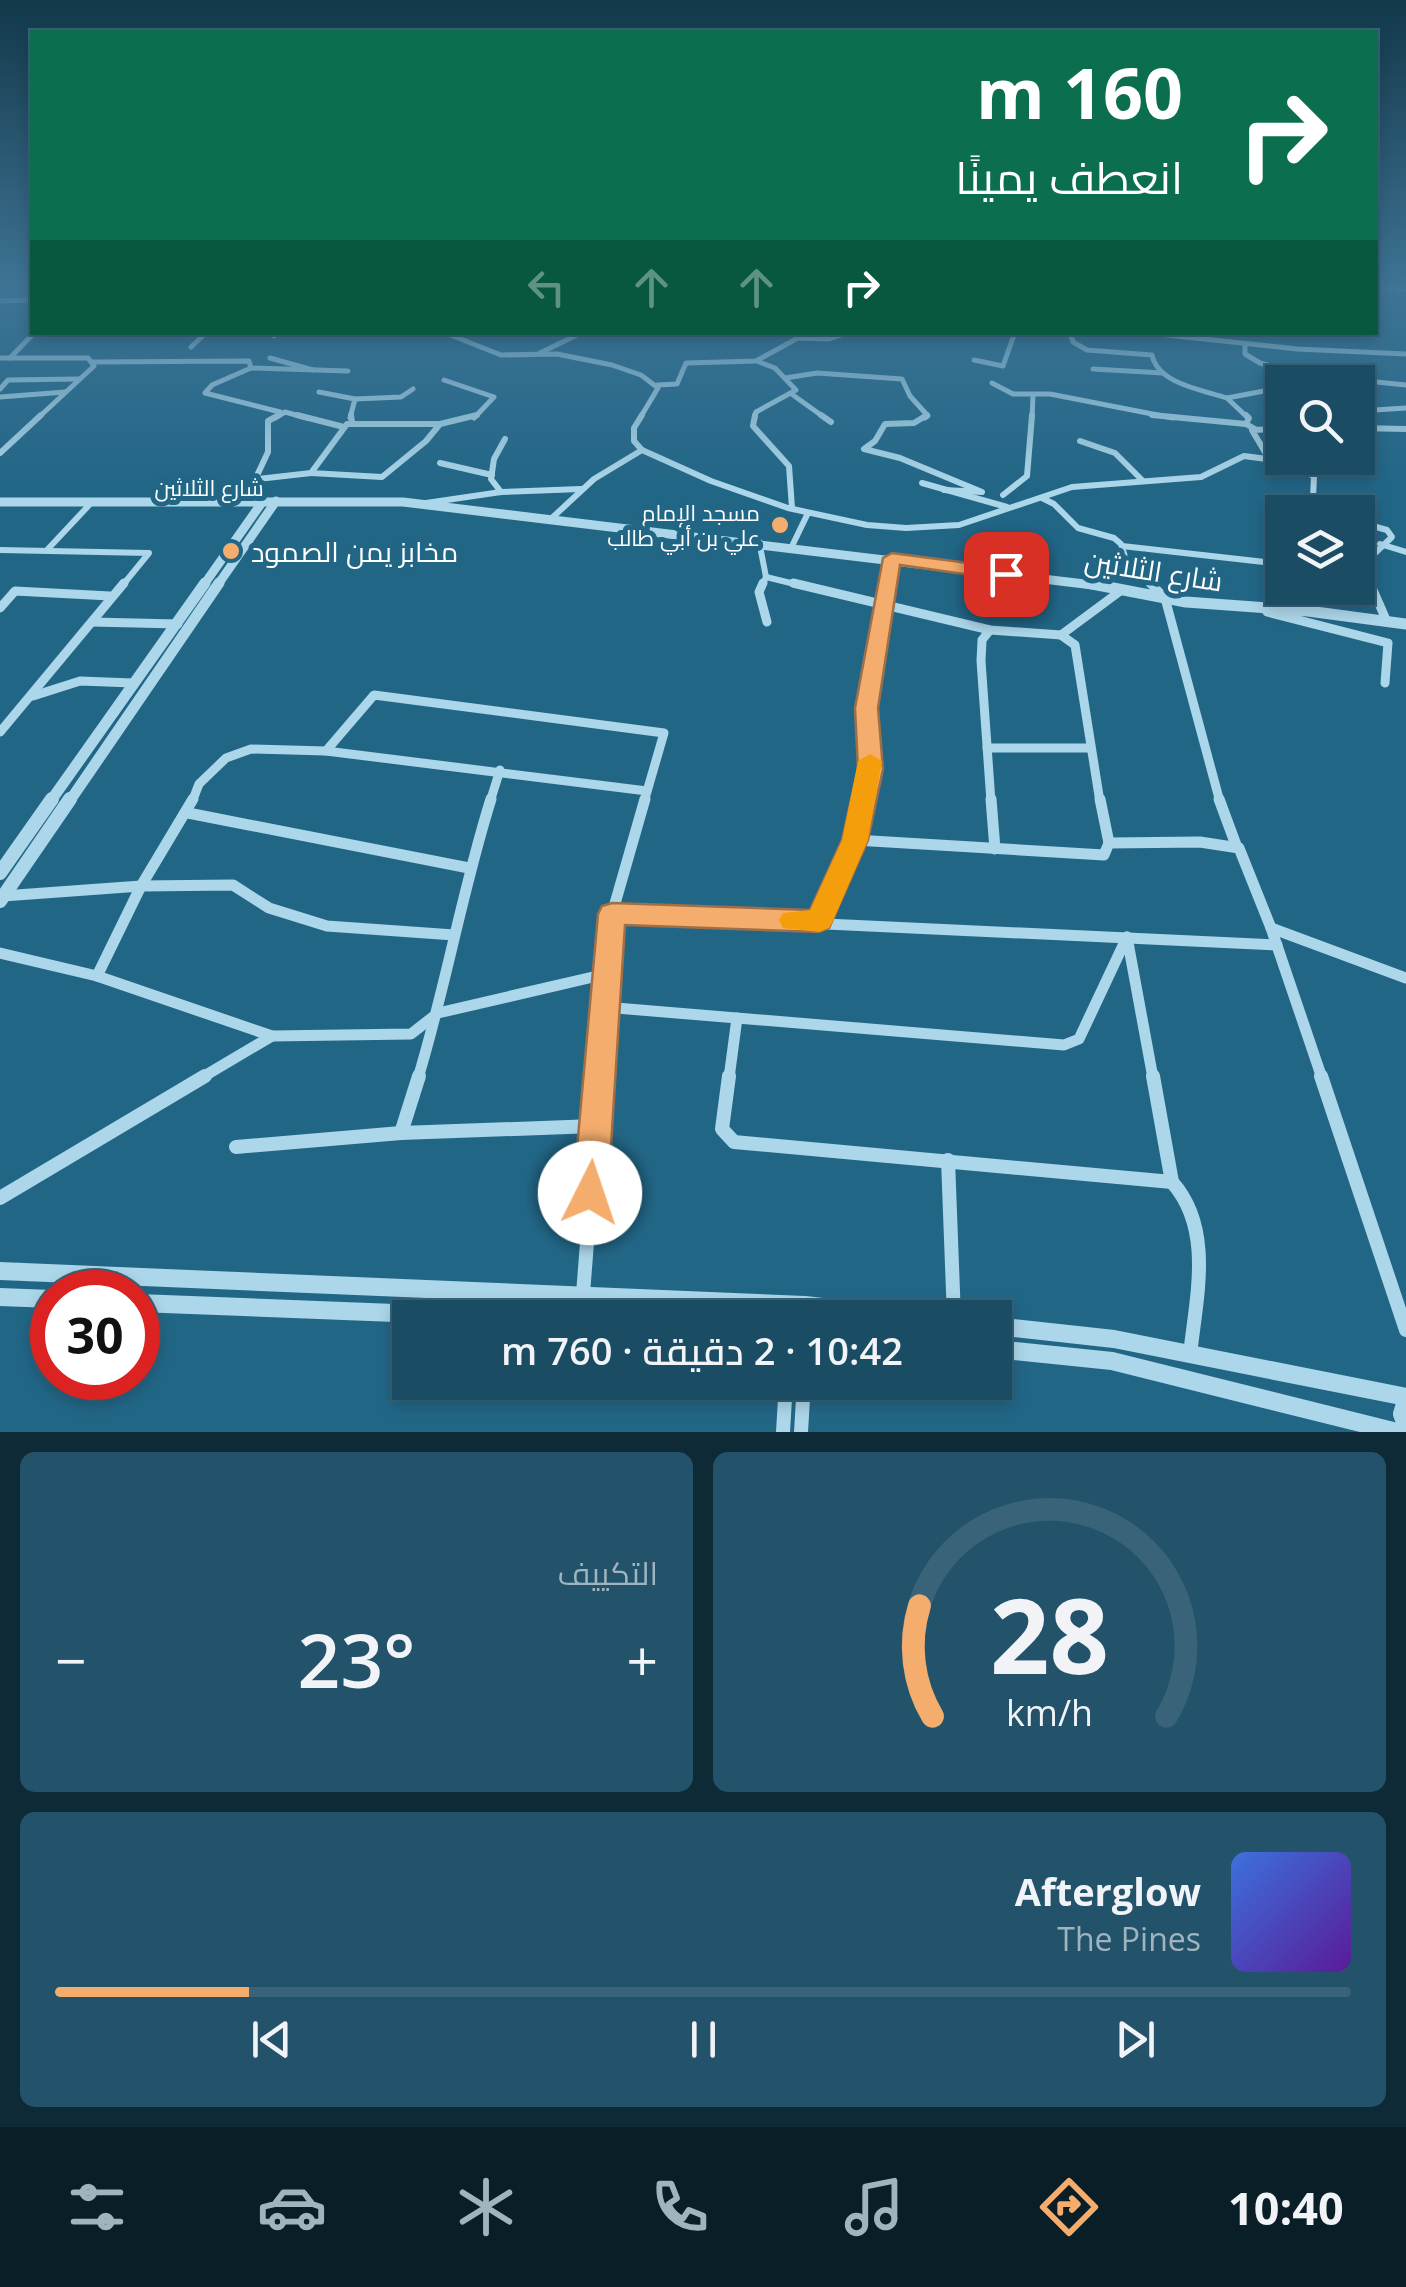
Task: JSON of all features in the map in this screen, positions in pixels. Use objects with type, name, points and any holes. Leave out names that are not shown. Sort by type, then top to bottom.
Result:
[{"type":"street","points":[[10,358],[16,352]]},
{"type":"street","points":[[491,352],[509,356],[540,354],[628,370],[657,385],[677,384],[686,363],[756,361],[775,368],[796,390],[756,412],[754,426],[788,460],[794,472],[792,508]]},
{"type":"street","points":[[540,354],[544,352]]},
{"type":"street","points":[[756,361],[771,352]]},
{"type":"street","points":[[974,360],[1004,366],[1009,352]]},
{"type":"street","points":[[1116,352],[1152,354],[1154,364],[1164,373],[1192,388],[1228,398],[1264,391]]},
{"type":"street","points":[[1244,352],[1260,363],[1333,378],[1406,385]]},
{"type":"street","points":[[1371,352],[1406,354]]},
{"type":"street","points":[[0,358],[80,358],[93,362],[240,360],[249,361],[251,368]]},
{"type":"street","points":[[270,358],[315,371]]},
{"type":"street","points":[[0,453],[94,366],[93,362]]},
{"type":"street","points":[[344,427],[204,391],[251,368],[348,371]]},
{"type":"street","points":[[1093,370],[1164,373]]},
{"type":"street","points":[[785,378],[817,373],[902,380],[928,416],[914,424],[885,424],[876,441],[864,449],[900,458],[982,492]]},
{"type":"street","points":[[0,389],[8,380],[79,379]]},
{"type":"street","points":[[311,473],[344,427],[352,423],[440,424],[474,420],[494,397],[444,380]]},
{"type":"street","points":[[992,383],[1001,390],[1059,396],[1072,402],[1155,417],[1265,429]]},
{"type":"street","points":[[657,385],[634,428],[634,441],[642,450],[733,492],[808,512],[910,528],[940,528],[981,520],[1068,487],[1204,477],[1236,458],[1265,459]]},
{"type":"street","points":[[319,392],[355,399],[401,397],[412,389]]},
{"type":"street","points":[[0,397],[65,392]]},
{"type":"street","points":[[793,395],[831,422]]},
{"type":"street","points":[[944,490],[1003,495],[1027,476],[1033,395]]},
{"type":"street","points":[[1228,398],[1248,418],[1246,424]]},
{"type":"street","points":[[352,423],[355,399]]},
{"type":"street","points":[[1375,408],[1406,408]]},
{"type":"street","points":[[245,501],[268,452],[266,424],[280,412]]},
{"type":"street","points":[[258,478],[311,473],[382,477],[426,441],[440,424]]},
{"type":"street","points":[[1375,428],[1406,429]]},
{"type":"street","points":[[1255,429],[1265,449]]},
{"type":"street","points":[[501,492],[492,474],[504,439]]},
{"type":"street","points":[[1080,441],[1094,441],[1118,454],[1142,480]]},
{"type":"street","points":[[553,517],[615,463],[642,450]]},
{"type":"street","points":[[440,463],[492,474]]},
{"type":"street","points":[[922,484],[1009,508]]},
{"type":"street","points":[[418,505],[501,492],[581,489]]},
{"type":"street","points":[[1003,495],[1009,508]]},
{"type":"street","points":[[1042,498],[1054,504],[1078,528],[1102,532],[1122,546],[1265,562]]},
{"type":"street","name":"شارع الثلاثين","points":[[0,505],[245,501],[267,504]]},
{"type":"street","points":[[47,550],[90,504]]},
{"type":"street","name":"شارع الثلاثين","points":[[90,504],[418,505],[553,517],[1059,578],[1166,598],[1406,624]]},
{"type":"street","points":[[0,872],[133,683],[267,504]]},
{"type":"street","points":[[2,899],[267,504]]},
{"type":"street","points":[[793,544],[808,512]]},
{"type":"street","points":[[1375,527],[1388,530],[1392,537],[1375,551]]},
{"type":"street","points":[[759,541],[766,578],[759,592],[767,622]]},
{"type":"street","points":[[1380,544],[1406,552]]},
{"type":"street","points":[[1122,546],[1126,560],[1166,598],[1216,792],[1277,944],[1406,1330]]},
{"type":"street","points":[[0,550],[148,553],[0,732]]},
{"type":"street","points":[[819,921],[855,840],[870,769],[867,708],[892,558]]},
{"type":"street","points":[[766,578],[990,630],[1061,635],[1075,645],[1109,843],[1104,855],[855,840]]},
{"type":"street","points":[[0,591],[110,596]]},
{"type":"street","points":[[0,608],[14,591]]},
{"type":"street","points":[[1061,635],[1120,592]]},
{"type":"street","points":[[1375,599],[1387,622]]},
{"type":"street","points":[[1250,607],[1388,643],[1385,683]]},
{"type":"street","points":[[92,622],[178,624]]},
{"type":"street","points":[[990,630],[982,640],[980,660],[994,849]]},
{"type":"street","points":[[30,697],[80,681],[133,683]]},
{"type":"street","points":[[326,751],[374,695],[664,733],[612,914],[583,1294]]},
{"type":"street","points":[[97,976],[142,886],[188,813],[200,784],[226,758],[251,748],[326,751],[648,791]]},
{"type":"street","points":[[987,748],[1090,748]]},
{"type":"street","points":[[401,1133],[438,1013],[469,868],[500,770]]},
{"type":"street","points":[[188,813],[469,868]]},
{"type":"street","points":[[1109,843],[1236,846]]},
{"type":"street","points":[[2,899],[142,886],[233,884],[269,908],[327,926],[454,935]]},
{"type":"street","points":[[612,914],[1277,944]]},
{"type":"street","points":[[1271,928],[1406,978]]},
{"type":"street","points":[[604,1008],[1064,1045],[1079,1039],[1127,936]]},
{"type":"street","points":[[1127,936],[1172,1182],[1189,1202],[1200,1244],[1190,1354]]},
{"type":"street","points":[[0,953],[97,976],[272,1036],[411,1034],[438,1013],[606,974]]},
{"type":"street","points":[[737,1018],[722,1129],[734,1142],[1172,1182]]},
{"type":"street","points":[[0,1198],[272,1036]]},
{"type":"street","points":[[236,1148],[401,1133],[595,1126]]},
{"type":"street","points":[[948,1160],[953,1300]]},
{"type":"street","points":[[0,1272],[659,1300]]},
{"type":"street","points":[[0,1297],[30,1298]]},
{"type":"street","points":[[160,1303],[392,1313]]},
{"type":"street","points":[[1012,1328],[1190,1354],[1406,1399],[1402,1414],[1406,1425]]},
{"type":"street","points":[[1050,1332],[1054,1356]]},
{"type":"street","points":[[1012,1351],[1112,1362],[1397,1432]]},
{"type":"street","points":[[783,1432],[785,1400]]},
{"type":"street","points":[[801,1432],[803,1400]]},
{"type":"slow traffic","points":[[793,920],[819,921],[855,840],[870,761]]},
{"type":"place","name":"مسجد الإمام علي بن أبي طالب","points":[[780,525]]},
{"type":"place","name":"مخابز يمن الصمود","points":[[231,551]]},
{"type":"route","points":[[590,1193],[612,914],[819,921],[855,840],[870,769],[867,708],[892,558],[1006,574]]}]
